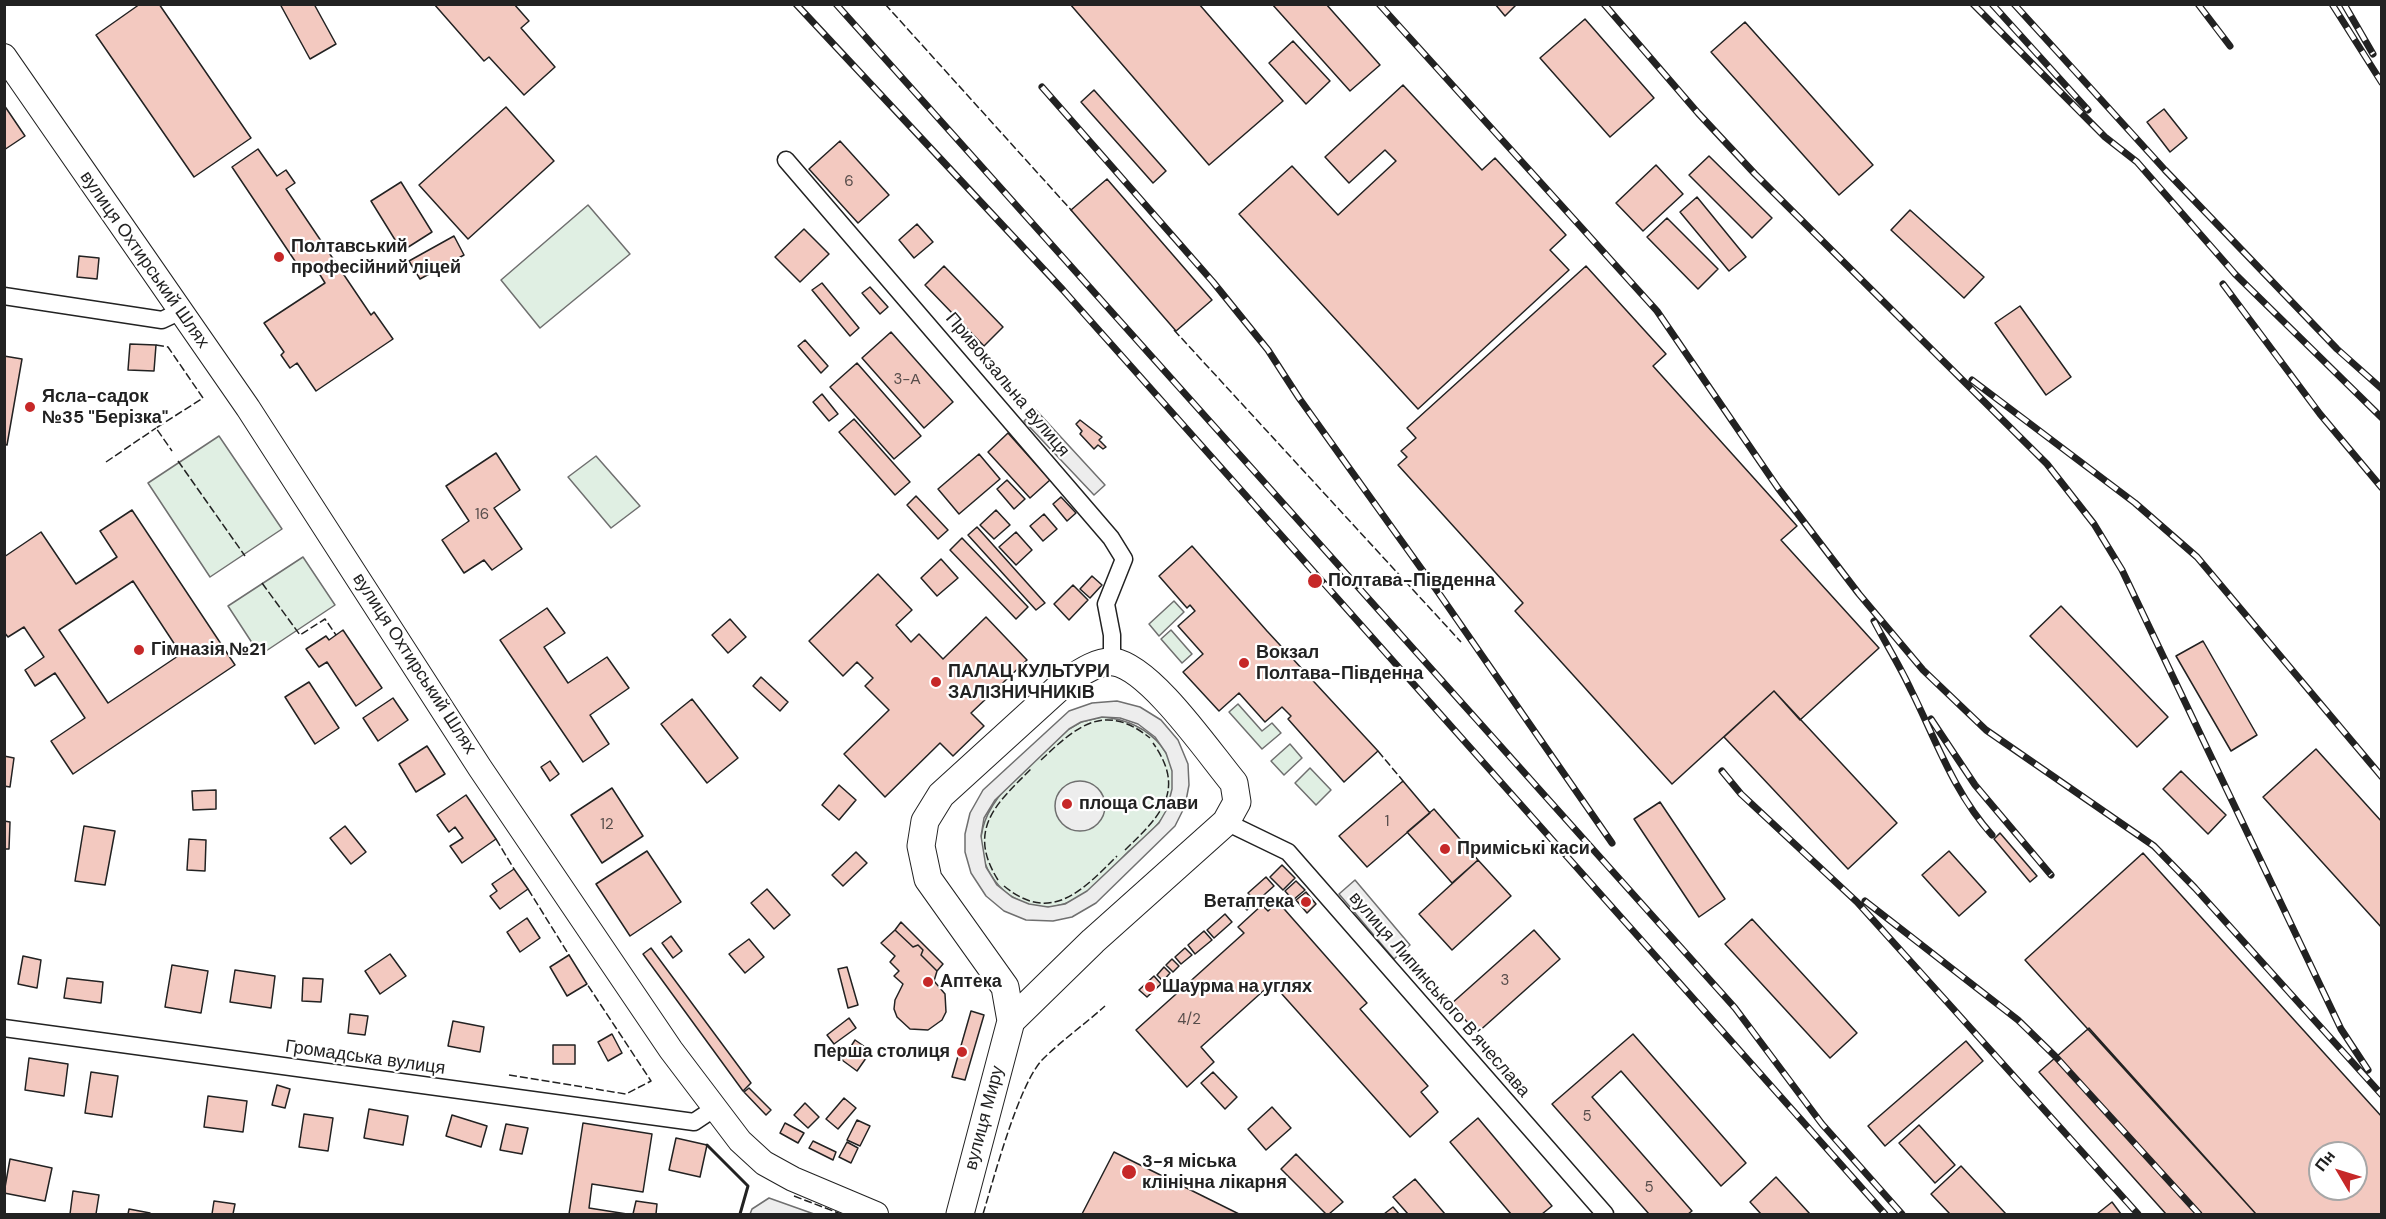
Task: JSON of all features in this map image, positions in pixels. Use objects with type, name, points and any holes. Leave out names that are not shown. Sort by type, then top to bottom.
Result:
[{"type":"main road","name":"вулиця Охтирський Шлях","points":[[4,56],[179,312],[248,408],[524,834],[671,1050],[740,1141],[764,1163],[793,1179],[876,1215]]},
{"type":"main road","points":[[1112,662],[1132,668],[1149,682],[1234,783],[1237,802],[1226,822],[1093,941],[1011,1021],[1005,987],[928,879],[921,846],[925,821],[940,795],[1063,684],[1084,670],[1112,662]]},
{"type":"main road","name":"вулиця Миру","points":[[960,1215],[1011,1021]]},
{"type":"street","name":"Привокзальна вулиця","points":[[786,160],[1111,538],[1124,559],[1106,604],[1112,635],[1112,662]]},
{"type":"street","points":[[4,296],[162,320],[179,312]]},
{"type":"street","name":"вулиця Липинського В'ячеслава","points":[[1226,822],[1288,852],[1605,1215]]},
{"type":"street","name":"Громадська вулиця","points":[[4,1028],[694,1122],[715,1108]]},
{"type":"green space","points":[[588,205],[630,254],[540,328],[501,280]]},
{"type":"green space","points":[[219,436],[282,529],[210,577],[148,483]]},
{"type":"green space","points":[[596,456],[640,506],[611,528],[568,477]]},
{"type":"green space","points":[[303,557],[335,605],[260,655],[228,606]]},
{"type":"green space","points":[[1174,601],[1184,612],[1159,636],[1149,624]]},
{"type":"green space","points":[[1171,630],[1192,654],[1182,663],[1161,639]]},
{"type":"green space","points":[[1238,704],[1262,731],[1272,723],[1281,733],[1262,749],[1229,712]]},
{"type":"green space","points":[[1102,717],[1136,726],[1161,746],[1169,759],[1173,775],[1173,792],[1167,810],[1149,833],[1082,895],[1064,904],[1051,907],[1025,903],[1003,890],[988,869],[983,857],[981,838],[985,820],[995,802],[1008,786],[1069,729],[1081,722]]},
{"type":"green space","points":[[1290,744],[1302,758],[1284,775],[1271,761]]},
{"type":"green space","points":[[1310,768],[1331,790],[1316,805],[1295,783]]},
{"type":"shaded area","points":[[1036,410],[1105,485],[1094,495],[1024,421]]},
{"type":"shaded area","points":[[1117,701],[1140,707],[1161,720],[1178,740],[1188,764],[1189,785],[1185,806],[1175,826],[1096,903],[1072,917],[1053,921],[1026,920],[1004,911],[986,896],[971,873],[965,852],[965,834],[970,813],[983,790],[1069,711],[1092,703]],"holes":[[[1102,717],[1120,718],[1138,724],[1155,737],[1166,753],[1172,771],[1172,789],[1167,809],[1159,823],[1087,891],[1065,904],[1048,907],[1029,904],[1012,897],[997,885],[986,867],[981,836],[984,818],[995,800],[1069,729],[1081,722]]]},
{"type":"shaded area","points":[[1075,781],[1085,781],[1098,788],[1105,801],[1105,811],[1098,824],[1085,831],[1075,831],[1066,827],[1059,820],[1055,811],[1055,801],[1059,792],[1066,785]]},
{"type":"shaded area","points":[[1355,880],[1410,945],[1394,959],[1339,894]]},
{"type":"shaded area","points":[[769,1198],[814,1214],[750,1214],[752,1209]]},
{"type":"building","points":[[140,4],[159,4],[251,138],[194,177],[96,35]]},
{"type":"building","points":[[280,4],[314,4],[336,44],[310,59]]},
{"type":"building","points":[[434,4],[514,4],[529,21],[521,28],[555,67],[524,95],[489,57],[484,61]]},
{"type":"building","points":[[1070,4],[1199,4],[1283,101],[1209,165]]},
{"type":"building","points":[[1272,4],[1326,4],[1380,65],[1350,91]]},
{"type":"building","points":[[1495,4],[1517,4],[1505,16]]},
{"type":"building","points":[[1585,19],[1654,98],[1610,137],[1540,58]]},
{"type":"building","points":[[1745,22],[1873,165],[1839,195],[1711,52]]},
{"type":"building","points":[[1293,41],[1330,81],[1306,104],[1269,63]]},
{"type":"building","points":[[1403,85],[1482,170],[1495,158],[1566,235],[1550,250],[1569,270],[1418,409],[1239,214],[1292,166],[1338,215],[1396,161],[1385,150],[1349,183],[1325,157]]},
{"type":"building","points":[[1094,90],[1166,171],[1153,183],[1081,102]]},
{"type":"building","points":[[4,105],[25,136],[4,150]]},
{"type":"building","points":[[506,107],[554,161],[468,239],[419,185]]},
{"type":"building","points":[[2164,109],[2187,138],[2170,152],[2147,122]]},
{"type":"building","points":[[840,141],[889,195],[858,223],[809,169]]},
{"type":"building","name":"Полтавський професійний ліцей","points":[[258,149],[277,176],[286,170],[295,183],[286,189],[371,315],[374,312],[393,339],[316,391],[297,363],[290,368],[281,355],[284,352],[264,323],[325,283],[314,265],[303,273],[232,167]]},
{"type":"building","points":[[1709,156],[1772,218],[1752,238],[1689,175]]},
{"type":"building","points":[[1656,165],[1683,194],[1643,231],[1616,203]]},
{"type":"building","points":[[1107,179],[1212,300],[1176,331],[1071,210]]},
{"type":"building","points":[[401,182],[432,232],[402,251],[371,201]]},
{"type":"building","points":[[1697,197],[1746,257],[1729,271],[1680,212]]},
{"type":"building","points":[[1910,210],[1984,277],[1964,298],[1891,230]]},
{"type":"building","points":[[1667,218],[1718,269],[1698,289],[1647,237]]},
{"type":"building","points":[[917,224],[933,242],[914,258],[899,240]]},
{"type":"building","points":[[804,229],[829,254],[800,282],[775,257]]},
{"type":"building","points":[[454,236],[464,255],[420,279],[409,261]]},
{"type":"building","points":[[79,256],[99,258],[97,279],[77,277]]},
{"type":"building","points":[[944,266],[1003,327],[984,346],[925,285]]},
{"type":"building","points":[[1586,266],[1666,354],[1653,366],[1797,526],[1781,540],[1879,648],[1800,720],[1774,691],[1672,784],[1515,611],[1523,603],[1398,465],[1407,457],[1401,451],[1416,438],[1407,428]]},
{"type":"building","points":[[822,283],[859,328],[850,336],[812,290]]},
{"type":"building","points":[[870,287],[888,307],[880,314],[862,293]]},
{"type":"building","points":[[2020,306],[2071,377],[2046,395],[1995,323]]},
{"type":"building","points":[[891,332],[953,402],[924,428],[862,358]]},
{"type":"building","points":[[805,340],[828,366],[821,373],[798,346]]},
{"type":"building","points":[[130,344],[156,345],[154,371],[128,370]]},
{"type":"building","points":[[4,356],[22,359],[7,445],[4,444]]},
{"type":"building","points":[[857,363],[921,436],[894,459],[830,387]]},
{"type":"building","points":[[822,394],[838,414],[829,421],[813,402]]},
{"type":"building","points":[[854,419],[910,482],[895,495],[839,432]]},
{"type":"building","points":[[1080,420],[1102,437],[1099,440],[1106,447],[1103,449],[1098,445],[1094,449],[1080,434],[1082,431],[1076,424]]},
{"type":"building","points":[[1008,433],[1050,480],[1030,498],[988,452]]},
{"type":"building","points":[[496,453],[520,490],[494,508],[522,549],[492,570],[484,560],[464,573],[442,540],[469,521],[446,486]]},
{"type":"building","points":[[979,454],[1000,479],[959,514],[938,489]]},
{"type":"building","points":[[1007,480],[1025,499],[1014,509],[997,489]]},
{"type":"building","points":[[916,496],[948,530],[938,539],[907,505]]},
{"type":"building","points":[[1061,497],[1076,513],[1067,521],[1053,504]]},
{"type":"building","points":[[132,510],[235,665],[73,774],[51,741],[85,718],[55,673],[35,686],[25,670],[44,657],[24,627],[8,637],[4,632],[4,557],[41,532],[76,584],[117,557],[100,531]],"holes":[[[133,581],[181,654],[108,703],[59,630]]]},
{"type":"building","points":[[996,510],[1010,525],[994,539],[980,525]]},
{"type":"building","points":[[1044,514],[1057,529],[1043,541],[1030,526]]},
{"type":"building","points":[[977,527],[1045,603],[1036,610],[968,535]]},
{"type":"building","points":[[1016,532],[1032,550],[1016,565],[999,547]]},
{"type":"building","points":[[962,538],[1028,607],[1016,619],[950,550]]},
{"type":"building","name":"Вокзал Полтава-Південна","points":[[1192,546],[1378,751],[1344,782],[1288,719],[1291,716],[1282,707],[1265,722],[1239,693],[1219,711],[1183,672],[1203,654],[1178,626],[1195,611],[1190,605],[1187,608],[1159,576]]},
{"type":"building","points":[[941,559],[958,578],[937,596],[921,578]]},
{"type":"building","name":"ПАЛАЦ КУЛЬТУРИ ЗАЛIЗНИЧНИКIВ","points":[[878,574],[912,610],[896,625],[911,642],[919,634],[943,659],[986,617],[1027,660],[971,713],[984,726],[953,756],[940,743],[885,797],[844,754],[889,710],[865,686],[873,678],[857,662],[843,676],[809,641]]},
{"type":"building","points":[[1092,576],[1102,585],[1090,598],[1080,589]]},
{"type":"building","points":[[1073,585],[1088,600],[1069,620],[1054,604]]},
{"type":"building","points":[[2061,606],[2168,717],[2137,747],[2030,636]]},
{"type":"building","points":[[547,608],[565,633],[544,647],[568,683],[607,657],[629,688],[590,715],[609,744],[583,762],[500,640]]},
{"type":"building","points":[[730,619],[746,637],[728,653],[712,635]]},
{"type":"building","points":[[343,630],[382,688],[356,706],[327,662],[319,667],[306,649],[326,636],[329,640]]},
{"type":"building","points":[[2203,641],[2257,735],[2231,751],[2176,656]]},
{"type":"building","points":[[761,677],[788,702],[780,711],[753,686]]},
{"type":"building","points":[[309,682],[339,728],[315,744],[285,697]]},
{"type":"building","points":[[1774,691],[1897,823],[1848,869],[1724,737]]},
{"type":"building","points":[[393,698],[408,720],[378,741],[363,718]]},
{"type":"building","points":[[692,699],[738,758],[707,783],[661,724]]},
{"type":"building","points":[[427,746],[445,774],[416,792],[399,764]]},
{"type":"building","points":[[2316,749],[2382,822],[2382,928],[2263,797]]},
{"type":"building","points":[[4,756],[14,758],[10,787],[4,786]]},
{"type":"building","points":[[550,761],[559,774],[550,781],[541,767]]},
{"type":"building","points":[[2181,771],[2226,815],[2208,834],[2163,789]]},
{"type":"building","points":[[1403,781],[1430,813],[1367,867],[1339,836]]},
{"type":"building","points":[[839,785],[856,800],[839,820],[822,805]]},
{"type":"building","points":[[612,788],[643,836],[602,863],[571,815]]},
{"type":"building","points":[[216,790],[216,809],[193,810],[192,791]]},
{"type":"building","points":[[466,795],[496,839],[462,863],[450,846],[463,838],[455,827],[449,832],[437,815]]},
{"type":"building","points":[[1660,802],[1725,899],[1699,917],[1634,819]]},
{"type":"building","name":"Приміські каси","points":[[1434,809],[1478,860],[1452,883],[1407,832]]},
{"type":"building","points":[[4,821],[10,822],[9,849],[4,849]]},
{"type":"building","points":[[84,826],[115,831],[105,885],[75,881]]},
{"type":"building","points":[[345,826],[366,852],[351,864],[330,838]]},
{"type":"building","points":[[2000,833],[2037,876],[2030,882],[1994,839]]},
{"type":"building","points":[[189,839],[206,840],[205,871],[187,870]]},
{"type":"building","points":[[647,851],[681,902],[630,936],[596,884]]},
{"type":"building","points":[[1949,851],[1986,892],[1959,916],[1922,875]]},
{"type":"building","points":[[856,852],[867,863],[843,886],[832,875]]},
{"type":"building","points":[[2143,853],[2382,1117],[2382,1214],[2256,1214],[2025,960]]},
{"type":"building","points":[[1478,860],[1511,896],[1452,950],[1419,914]]},
{"type":"building","points":[[1282,865],[1295,878],[1283,890],[1270,877]]},
{"type":"building","points":[[514,869],[528,889],[500,909],[490,896],[497,891],[492,884]]},
{"type":"building","points":[[1266,877],[1274,886],[1256,902],[1248,893]]},
{"type":"building","points":[[1296,881],[1305,890],[1293,900],[1285,891]]},
{"type":"building","points":[[767,889],[790,915],[774,929],[751,903]]},
{"type":"building","name":"Ветаптека","points":[[1306,892],[1316,904],[1307,913],[1296,900]]},
{"type":"building","points":[[1246,896],[1253,903],[1247,910],[1240,902]]},
{"type":"building","points":[[1278,902],[1367,1003],[1360,1009],[1428,1086],[1421,1092],[1438,1112],[1410,1137],[1272,983],[1201,1047],[1214,1062],[1187,1087],[1136,1030],[1244,933],[1238,927],[1262,905],[1268,911]]},
{"type":"building","points":[[1225,914],[1232,922],[1214,938],[1207,930]]},
{"type":"building","points":[[527,918],[540,938],[520,952],[507,932]]},
{"type":"building","points":[[1752,919],[1857,1033],[1830,1058],[1725,944]]},
{"type":"building","points":[[901,922],[943,964],[937,971],[921,955],[923,950],[918,945],[913,947],[895,930]]},
{"type":"building","points":[[895,930],[913,947],[918,945],[923,950],[921,955],[937,971],[934,981],[945,994],[946,1012],[942,1020],[928,1030],[910,1029],[897,1017],[894,1009],[895,1000],[903,984],[894,976],[899,971],[890,962],[895,956],[881,943]]},
{"type":"building","points":[[1534,930],[1560,959],[1477,1033],[1451,1004]]},
{"type":"building","points":[[1204,931],[1212,940],[1195,954],[1188,945]]},
{"type":"building","points":[[671,936],[682,951],[673,958],[662,943]]},
{"type":"building","points":[[749,939],[764,957],[745,973],[729,954]]},
{"type":"building","points":[[651,948],[751,1083],[743,1091],[643,954]]},
{"type":"building","points":[[1185,948],[1192,955],[1181,964],[1175,957]]},
{"type":"building","points":[[390,954],[406,976],[380,994],[365,971]]},
{"type":"building","points":[[569,955],[587,984],[567,996],[550,967]]},
{"type":"building","points":[[23,956],[41,960],[37,988],[18,984]]},
{"type":"building","points":[[1172,959],[1179,966],[1173,972],[1166,965]]},
{"type":"building","points":[[172,965],[208,971],[201,1013],[165,1007]]},
{"type":"building","points":[[847,967],[858,1005],[848,1008],[838,969]]},
{"type":"building","points":[[1164,967],[1170,973],[1163,981],[1157,975]]},
{"type":"building","points":[[235,970],[275,976],[271,1008],[230,1002]]},
{"type":"building","name":"Шаурма на углях","points":[[1154,976],[1161,984],[1147,997],[1139,990]]},
{"type":"building","points":[[67,978],[103,982],[101,1003],[64,998]]},
{"type":"building","points":[[303,978],[323,979],[321,1002],[302,1001]]},
{"type":"building","points":[[971,1011],[984,1015],[965,1080],[952,1077]]},
{"type":"building","points":[[350,1014],[368,1016],[365,1035],[348,1033]]},
{"type":"building","points":[[849,1018],[856,1028],[834,1044],[827,1035]]},
{"type":"building","points":[[453,1021],[484,1027],[480,1052],[448,1046]]},
{"type":"building","points":[[2089,1028],[2256,1214],[2166,1214],[2039,1072]]},
{"type":"building","points":[[612,1034],[622,1053],[608,1061],[598,1042]]},
{"type":"building","points":[[1633,1034],[1746,1163],[1721,1186],[1621,1071],[1592,1097],[1692,1211],[1688,1214],[1649,1214],[1552,1104]]},
{"type":"building","points":[[855,1040],[871,1051],[857,1071],[842,1060]]},
{"type":"building","points":[[1966,1041],[1983,1061],[1885,1146],[1868,1126]]},
{"type":"building","points":[[553,1045],[575,1045],[575,1064],[553,1064]]},
{"type":"building","points":[[29,1058],[68,1064],[64,1096],[25,1090]]},
{"type":"building","points":[[91,1072],[118,1076],[112,1117],[85,1113]]},
{"type":"building","points":[[1213,1072],[1237,1097],[1225,1109],[1201,1083]]},
{"type":"building","points":[[277,1085],[290,1089],[285,1108],[272,1105]]},
{"type":"building","points":[[749,1088],[771,1110],[766,1115],[744,1092]]},
{"type":"building","points":[[208,1096],[247,1101],[243,1132],[204,1127]]},
{"type":"building","points":[[844,1098],[856,1108],[838,1129],[826,1119]]},
{"type":"building","points":[[805,1103],[819,1117],[808,1128],[794,1115]]},
{"type":"building","points":[[1272,1107],[1291,1128],[1266,1150],[1248,1129]]},
{"type":"building","points":[[369,1109],[408,1116],[403,1145],[364,1138]]},
{"type":"building","points":[[304,1114],[333,1118],[328,1151],[299,1147]]},
{"type":"building","points":[[452,1115],[487,1126],[481,1147],[446,1136]]},
{"type":"building","points":[[1478,1118],[1552,1206],[1542,1214],[1511,1214],[1450,1142]]},
{"type":"building","points":[[857,1120],[870,1126],[860,1146],[847,1140]]},
{"type":"building","points":[[583,1123],[652,1134],[643,1192],[592,1184],[589,1208],[627,1214],[569,1214]]},
{"type":"building","points":[[785,1123],[804,1133],[798,1143],[780,1133]]},
{"type":"building","points":[[506,1124],[528,1128],[522,1154],[500,1150]]},
{"type":"building","points":[[1919,1125],[1955,1165],[1935,1183],[1899,1143]]},
{"type":"building","points":[[676,1138],[707,1145],[700,1177],[669,1170]]},
{"type":"building","points":[[813,1141],[836,1152],[833,1160],[809,1148]]},
{"type":"building","points":[[847,1142],[858,1148],[851,1163],[839,1157]]},
{"type":"building","name":"3-я міська клінічна лікарня","points":[[1114,1152],[1239,1214],[1082,1214]]},
{"type":"building","points":[[1296,1154],[1343,1202],[1329,1214],[1326,1214],[1281,1169]]},
{"type":"building","points":[[10,1159],[52,1168],[45,1201],[4,1193]]},
{"type":"building","points":[[1961,1166],[2006,1214],[1950,1214],[1931,1194]]},
{"type":"building","points":[[1776,1177],[1810,1214],[1761,1214],[1750,1202]]},
{"type":"building","points":[[1415,1179],[1445,1214],[1408,1214],[1393,1197]]},
{"type":"building","points":[[73,1191],[99,1195],[96,1214],[70,1214]]},
{"type":"building","points":[[214,1201],[235,1204],[233,1214],[212,1214]]},
{"type":"building","points":[[636,1201],[657,1204],[656,1214],[633,1214]]},
{"type":"building","points":[[2112,1202],[2121,1214],[2097,1214]]},
{"type":"building","points":[[1393,1207],[1399,1214],[1384,1214]]},
{"type":"building","points":[[129,1209],[150,1213],[150,1214],[128,1214]]},
{"type":"railway","points":[[796,4],[1063,290],[1885,1214]]},
{"type":"railway","points":[[836,4],[1735,1008],[1822,1124],[1902,1214]]},
{"type":"railway","points":[[1379,4],[1657,311],[1778,488],[1859,594],[1923,670],[1986,730],[2154,846],[2195,888],[2382,1095]]},
{"type":"railway","points":[[1604,4],[1698,113],[1755,174],[2047,464],[2094,524],[2122,570],[2341,1029],[2368,1070]]},
{"type":"railway","points":[[1973,4],[2105,137],[2137,162],[2235,274],[2382,418]]},
{"type":"railway","points":[[1992,4],[2088,110]]},
{"type":"railway","points":[[2014,4],[2165,170],[2337,349],[2382,389]]},
{"type":"railway","points":[[2198,4],[2230,46]]},
{"type":"railway","points":[[2332,4],[2382,83]]},
{"type":"railway","points":[[2344,4],[2373,54]]},
{"type":"railway","points":[[1042,87],[1213,282],[1268,350],[1299,398],[1438,592],[1612,843]]},
{"type":"railway","points":[[2223,284],[2320,414],[2382,488]]},
{"type":"railway","points":[[1972,380],[2135,503],[2197,557],[2382,777]]},
{"type":"railway","points":[[1874,621],[1907,681],[1956,784],[1992,835]]},
{"type":"railway","points":[[1931,719],[1975,785],[2051,875]]},
{"type":"railway","points":[[1722,771],[1741,794],[1857,902],[2138,1214]]},
{"type":"railway","points":[[1865,901],[2018,1020],[2055,1056],[2199,1214]]},
{"type":"fence","points":[[885,4],[1072,211]]},
{"type":"fence","points":[[1174,330],[1461,642]]},
{"type":"fence","points":[[156,345],[168,347],[203,398],[156,428],[172,451]]},
{"type":"fence","points":[[106,462],[156,428]]},
{"type":"fence","points":[[178,461],[245,556]]},
{"type":"fence","points":[[262,583],[300,635],[325,619],[336,635]]},
{"type":"fence","points":[[1041,760],[1066,737],[1091,723],[1105,720],[1118,721],[1134,727],[1150,738]]},
{"type":"fence","points":[[1125,850],[1149,826],[1165,802],[1168,775],[1163,760],[1153,743]]},
{"type":"fence","points":[[1378,751],[1403,781]]},
{"type":"fence","points":[[998,880],[989,862],[985,846],[985,831],[997,805],[1032,768]]},
{"type":"fence","points":[[496,839],[514,869]]},
{"type":"fence","points":[[1004,886],[1021,897],[1037,903],[1051,903],[1079,891],[1117,856]]},
{"type":"fence","points":[[528,889],[569,955]]},
{"type":"fence","points":[[509,1075],[626,1094],[651,1081],[587,984]]},
{"type":"fence","points":[[983,1214],[1008,1133],[1033,1073],[1049,1053],[1105,1006]]},
{"type":"fence","points":[[794,1196],[841,1214]]},
{"type":"wall","points":[[707,1145],[748,1186],[740,1214]]},
{"type":"place","name":"Полтавський професійний ліцей","points":[[279,257]]},
{"type":"place","name":"Ясла-садок №35 \"Берізка\"","points":[[30,407]]},
{"type":"place","name":"Полтава-Південна","points":[[1315,581]]},
{"type":"place","name":"Гімназія №21","points":[[139,650]]},
{"type":"place","name":"Вокзал Полтава-Південна","points":[[1244,663]]},
{"type":"place","name":"ПАЛАЦ КУЛЬТУРИ ЗАЛIЗНИЧНИКIВ","points":[[936,682]]},
{"type":"place","name":"площа Слави","points":[[1067,804]]},
{"type":"place","name":"Приміські каси","points":[[1445,849]]},
{"type":"place","name":"Ветаптека","points":[[1306,902]]},
{"type":"place","name":"Аптека","points":[[928,982]]},
{"type":"place","name":"Шаурма на углях","points":[[1150,987]]},
{"type":"place","name":"Перша столиця","points":[[962,1052]]},
{"type":"place","name":"3-я міська клінічна лікарня","points":[[1129,1172]]}]
